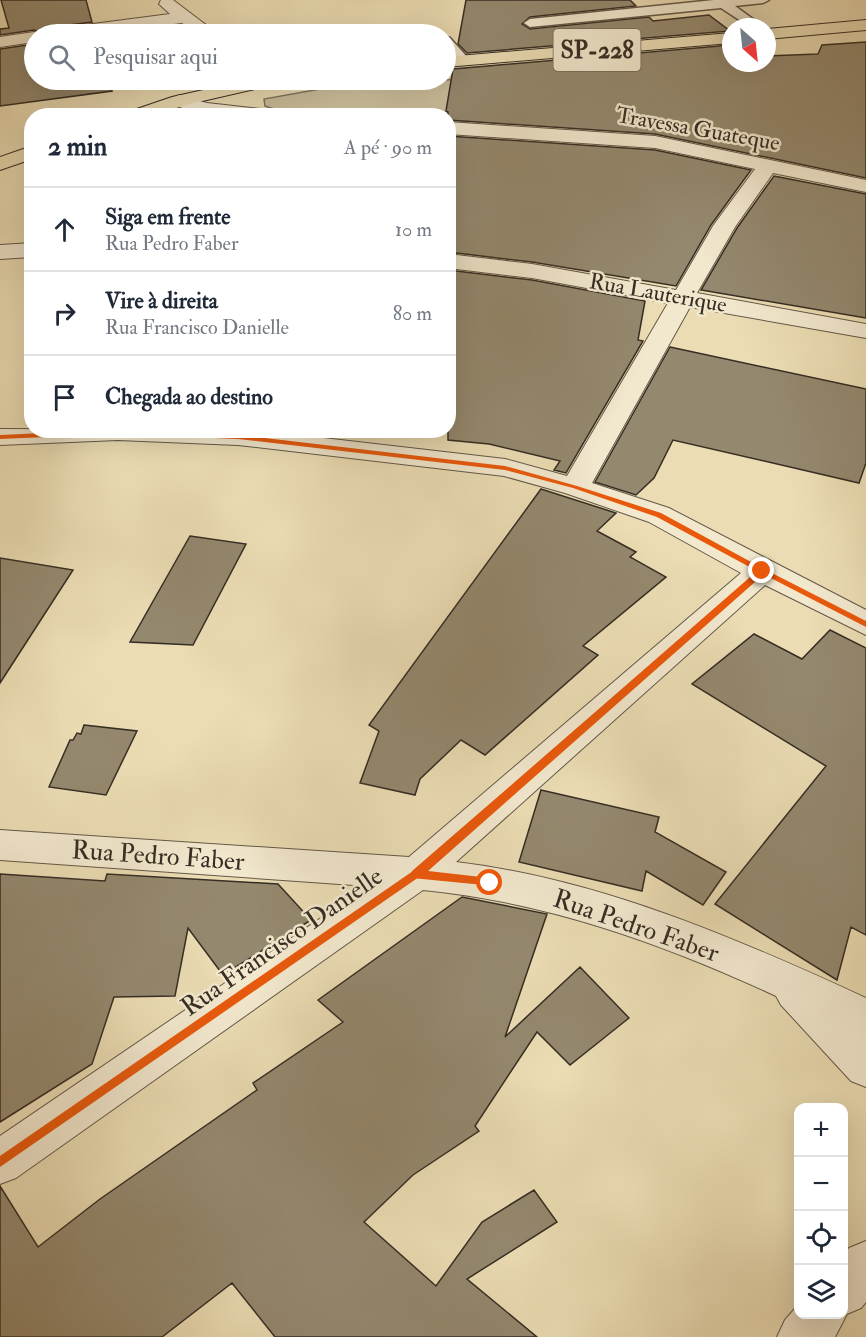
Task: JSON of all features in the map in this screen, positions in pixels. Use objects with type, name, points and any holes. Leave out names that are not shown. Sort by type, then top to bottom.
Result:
[{"type":"main road","points":[[776,31],[866,25]]},
{"type":"main road","name":"SP-228","points":[[456,62],[722,39]]},
{"type":"main road","points":[[158,108],[227,90]]},
{"type":"main road","points":[[0,164],[24,155]]},
{"type":"street","points":[[162,0],[195,24]]},
{"type":"street","points":[[131,24],[185,17]]},
{"type":"street","points":[[0,42],[24,38]]},
{"type":"street","points":[[179,101],[202,108]]},
{"type":"street","name":"Travessa Guateque","points":[[456,128],[628,138],[689,147],[866,186]]},
{"type":"street","points":[[576,487],[724,226],[768,164]]},
{"type":"street","points":[[0,252],[24,250]]},
{"type":"street","name":"Rua Lauterique","points":[[456,262],[532,271],[683,296],[866,331]]},
{"type":"street","points":[[0,437],[24,436]]},
{"type":"street","points":[[247,438],[461,461],[505,468],[576,487],[659,515],[866,624]]},
{"type":"street","name":"Rua Francisco Danielle","points":[[0,1162],[416,874],[762,571]]},
{"type":"street","name":"Rua Pedro Faber","points":[[0,845],[416,874],[490,883],[616,914],[780,977],[866,1018]]},
{"type":"street","points":[[780,977],[866,1067]]},
{"type":"street","points":[[848,1285],[866,1265]]},
{"type":"street","points":[[802,1337],[818,1319]]},
{"type":"lane","points":[[530,23],[720,2],[763,0]]},
{"type":"lane","points":[[720,2],[744,18]]},
{"type":"shaded area","points":[[481,78],[456,108],[272,108],[265,106],[264,99],[315,90],[456,90],[456,79]]},
{"type":"shaded area","points":[[456,110],[471,126],[456,125]]},
{"type":"building","points":[[1,0],[86,0],[92,22],[24,24],[24,31],[0,35],[0,29],[9,28]]},
{"type":"building","points":[[466,0],[630,0],[636,6],[530,17],[522,24],[530,29],[649,17],[653,21],[709,15],[722,25],[722,32],[467,53],[458,44]]},
{"type":"building","points":[[866,42],[866,178],[655,134],[456,121],[456,108],[446,108],[450,90],[456,90],[456,69],[722,46],[722,72],[776,72],[776,56],[818,54],[822,45]]},
{"type":"building","points":[[24,45],[24,90],[112,91],[0,106],[0,49]]},
{"type":"building","points":[[456,137],[655,150],[751,170],[711,225],[676,286],[532,262],[456,253]]},
{"type":"building","points":[[774,176],[866,194],[866,318],[701,290],[737,228]]},
{"type":"building","points":[[456,271],[532,280],[645,301],[638,340],[643,341],[566,473],[554,470],[560,461],[489,444],[448,440],[448,438],[456,438]]},
{"type":"building","points":[[670,347],[866,389],[866,463],[859,483],[673,440],[654,478],[636,495],[595,482]]},
{"type":"building","points":[[541,489],[616,513],[597,531],[636,552],[630,557],[666,577],[583,646],[598,655],[485,755],[461,740],[420,779],[415,795],[360,783],[379,731],[369,725]]},
{"type":"building","points":[[190,536],[246,544],[193,645],[130,642]]},
{"type":"building","points":[[0,558],[73,570],[0,683]]},
{"type":"building","points":[[830,630],[866,648],[866,935],[851,927],[837,980],[715,904],[826,766],[692,684],[754,634],[802,659]]},
{"type":"building","points":[[84,725],[137,731],[106,795],[49,787],[70,740],[73,740],[77,733],[81,734]]},
{"type":"building","points":[[541,790],[659,817],[655,832],[726,872],[703,905],[646,871],[642,891],[519,862]]},
{"type":"building","points":[[0,874],[105,881],[107,874],[278,884],[311,920],[223,975],[188,928],[175,996],[114,997],[92,1064],[0,1122]]},
{"type":"building","points":[[462,897],[547,914],[505,1037],[580,967],[629,1018],[570,1065],[537,1032],[475,1126],[479,1131],[413,1175],[364,1222],[436,1286],[482,1222],[534,1190],[557,1222],[467,1279],[537,1337],[275,1337],[232,1283],[162,1337],[0,1337],[0,1186],[38,1247],[100,1199],[257,1090],[253,1083],[343,1022],[318,1000]]},
{"type":"cycle path","points":[[0,437],[24,436]]},
{"type":"cycle path","points":[[247,438],[505,468],[575,487],[659,515],[866,624]]},
{"type":"cycle path","points":[[0,1162],[416,874],[762,571]]},
{"type":"route","points":[[490,883],[416,874],[762,571]]}]
